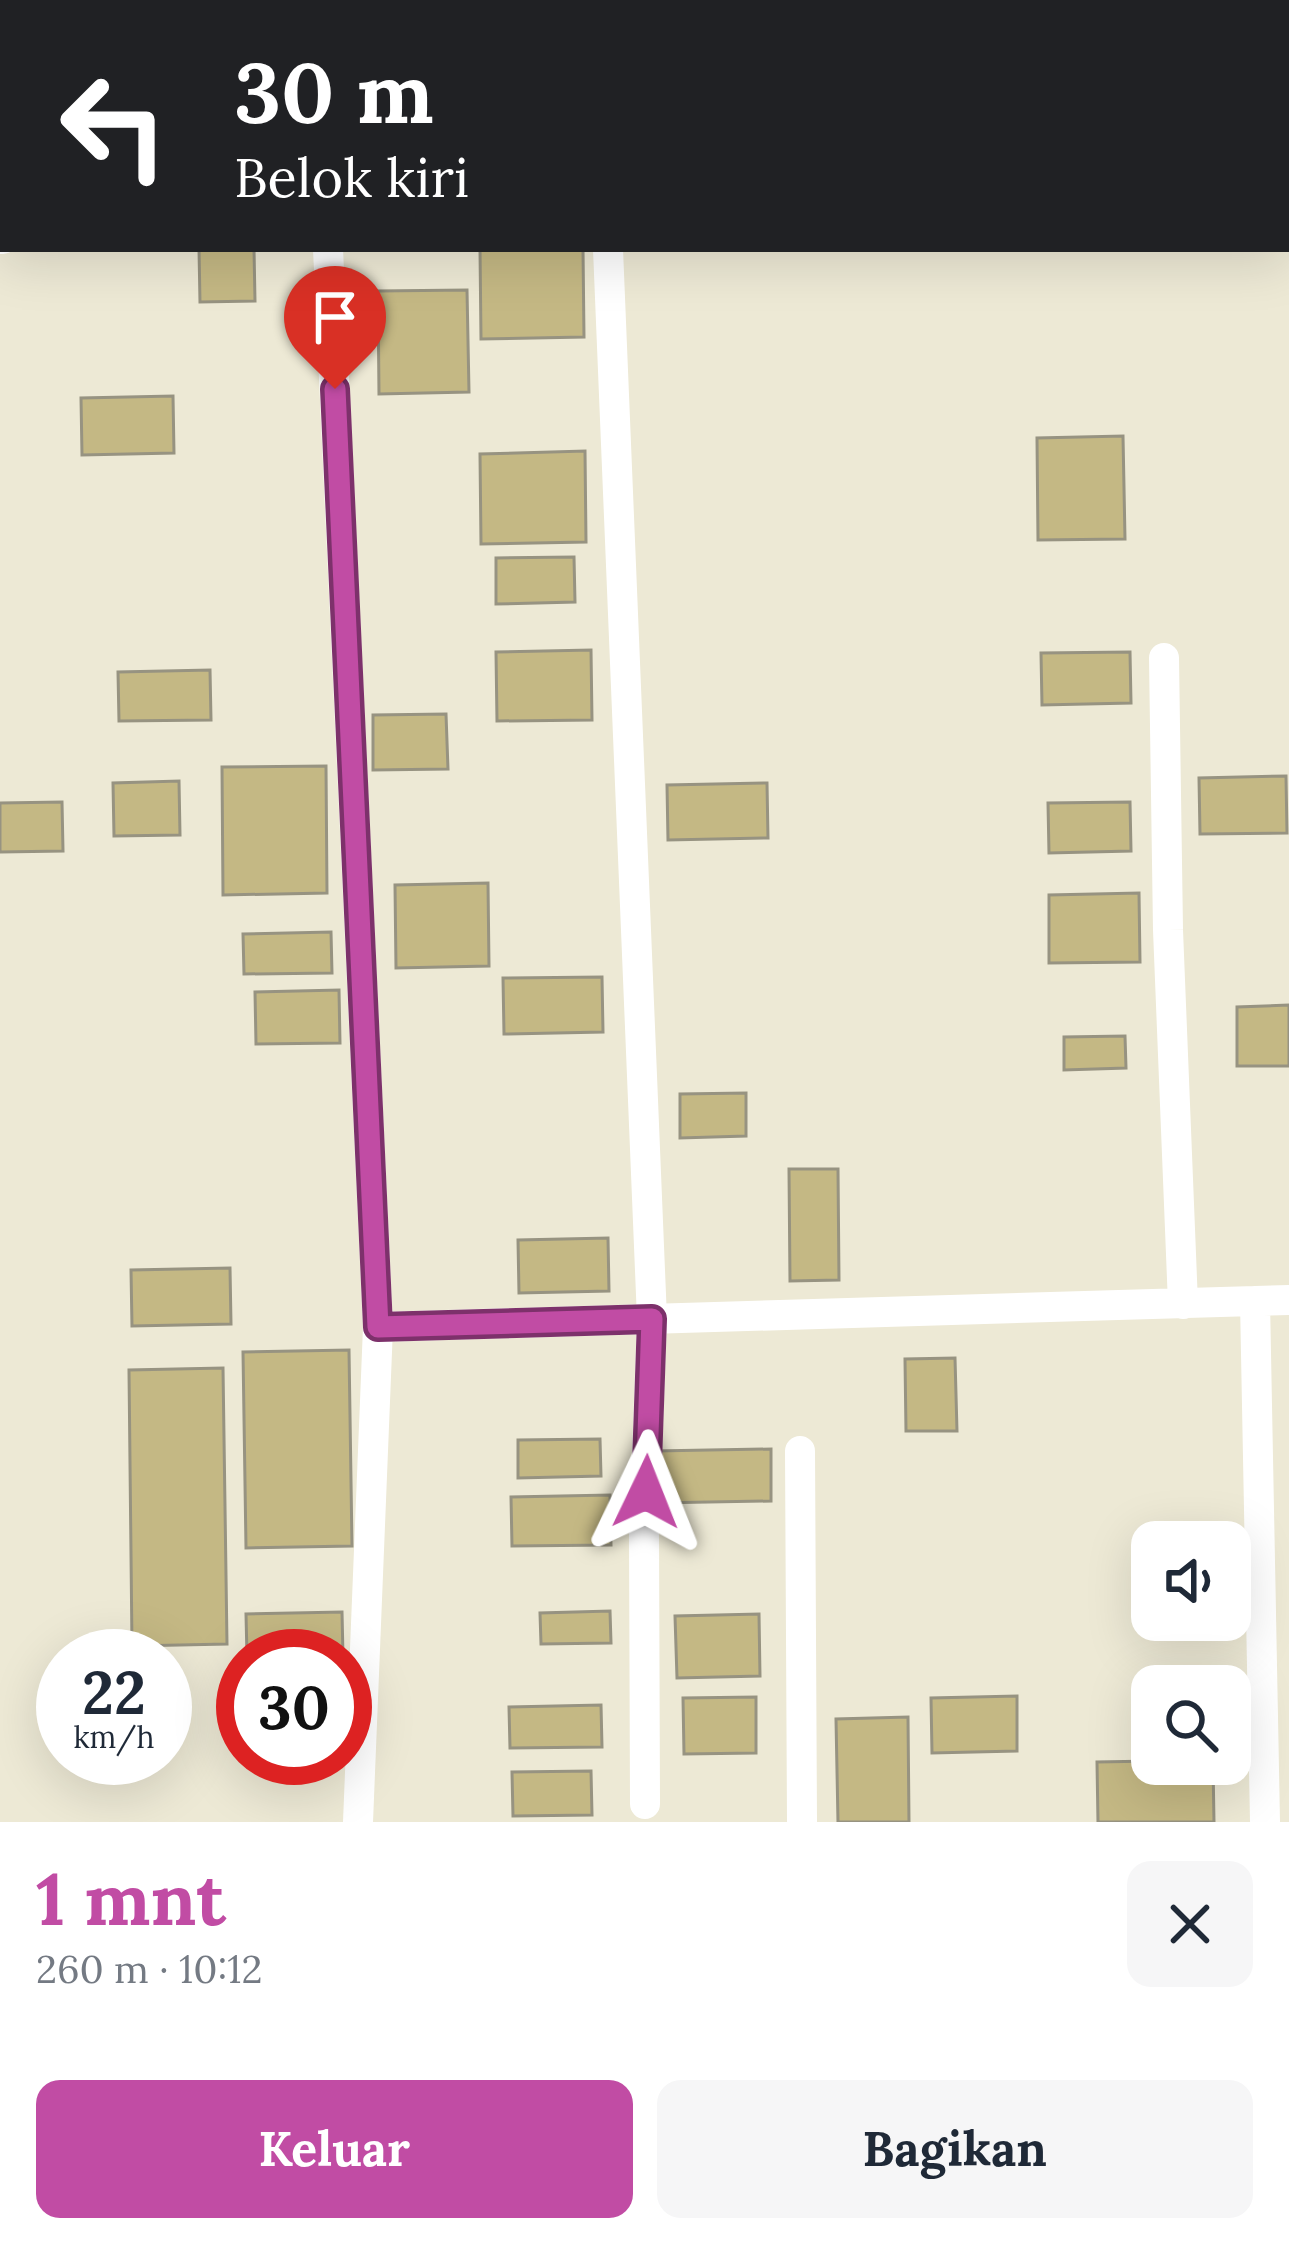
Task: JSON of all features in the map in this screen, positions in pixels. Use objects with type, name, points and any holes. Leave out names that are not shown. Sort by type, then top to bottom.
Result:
[{"type":"street","points":[[328,252],[378,1327],[358,1822]]},
{"type":"street","points":[[608,252],[652,1319],[644,1535],[645,1804]]},
{"type":"street","points":[[1164,658],[1168,930],[1183,1304]]},
{"type":"street","points":[[378,1327],[1289,1300]]},
{"type":"street","points":[[1255,1301],[1265,1822]]},
{"type":"street","points":[[800,1451],[802,1822]]},
{"type":"building","points":[[199,252],[254,252],[255,301],[200,302]]},
{"type":"building","points":[[480,252],[583,252],[584,337],[481,339]]},
{"type":"building","points":[[467,290],[469,392],[379,394],[378,291]]},
{"type":"building","points":[[173,396],[174,453],[82,455],[81,398]]},
{"type":"building","points":[[1123,436],[1125,539],[1038,540],[1037,438]]},
{"type":"building","points":[[585,451],[586,542],[481,544],[480,454]]},
{"type":"building","points":[[574,557],[575,602],[496,604],[496,558]]},
{"type":"building","points":[[591,650],[592,720],[497,721],[496,652]]},
{"type":"building","points":[[1130,652],[1131,703],[1042,705],[1041,653]]},
{"type":"building","points":[[210,670],[211,720],[119,721],[118,672]]},
{"type":"building","points":[[446,714],[448,769],[373,770],[373,715]]},
{"type":"building","points":[[326,766],[327,893],[223,895],[222,767]]},
{"type":"building","points":[[1286,776],[1287,833],[1200,834],[1199,778]]},
{"type":"building","points":[[179,781],[180,835],[114,836],[113,783]]},
{"type":"building","points":[[767,783],[768,838],[668,840],[667,785]]},
{"type":"building","points":[[62,802],[63,851],[0,852],[0,803]]},
{"type":"building","points":[[1130,802],[1131,851],[1049,853],[1048,803]]},
{"type":"building","points":[[488,883],[489,966],[396,968],[395,885]]},
{"type":"building","points":[[1139,893],[1140,962],[1049,963],[1049,895]]},
{"type":"building","points":[[331,932],[332,973],[244,974],[243,934]]},
{"type":"building","points":[[602,977],[603,1032],[504,1034],[503,978]]},
{"type":"building","points":[[339,990],[340,1043],[256,1044],[255,992]]},
{"type":"building","points":[[1289,1005],[1289,1066],[1237,1066],[1237,1007]]},
{"type":"building","points":[[1125,1036],[1126,1068],[1064,1070],[1064,1037]]},
{"type":"building","points":[[746,1093],[746,1136],[680,1138],[680,1094]]},
{"type":"building","points":[[789,1169],[838,1169],[839,1280],[790,1281]]},
{"type":"building","points":[[608,1238],[609,1291],[519,1293],[518,1240]]},
{"type":"building","points":[[230,1268],[231,1324],[132,1326],[131,1270]]},
{"type":"building","points":[[349,1350],[352,1546],[246,1548],[243,1352]]},
{"type":"building","points":[[955,1358],[957,1431],[906,1431],[905,1359]]},
{"type":"building","points":[[223,1368],[227,1629],[216,1629],[216,1644],[192,1645],[192,1629],[132,1629],[129,1370]]},
{"type":"building","points":[[600,1439],[601,1476],[518,1478],[518,1440]]},
{"type":"building","points":[[771,1449],[771,1501],[655,1503],[655,1451]]},
{"type":"building","points":[[610,1495],[611,1545],[512,1546],[511,1497]]},
{"type":"building","points":[[610,1611],[611,1643],[541,1644],[540,1613]]},
{"type":"building","points":[[342,1612],[342,1629],[246,1629],[246,1614]]},
{"type":"building","points":[[759,1614],[760,1676],[677,1678],[675,1616]]},
{"type":"building","points":[[1017,1696],[1017,1751],[932,1753],[931,1698]]},
{"type":"building","points":[[756,1697],[756,1753],[684,1754],[683,1698]]},
{"type":"building","points":[[601,1705],[602,1747],[510,1748],[509,1707]]},
{"type":"building","points":[[908,1717],[909,1822],[838,1822],[836,1719]]},
{"type":"building","points":[[1131,1761],[1131,1785],[1213,1785],[1214,1822],[1098,1822],[1097,1762]]},
{"type":"building","points":[[591,1771],[592,1815],[513,1816],[512,1772]]},
{"type":"route","points":[[335,389],[378,1327],[652,1319],[646,1492]]}]
